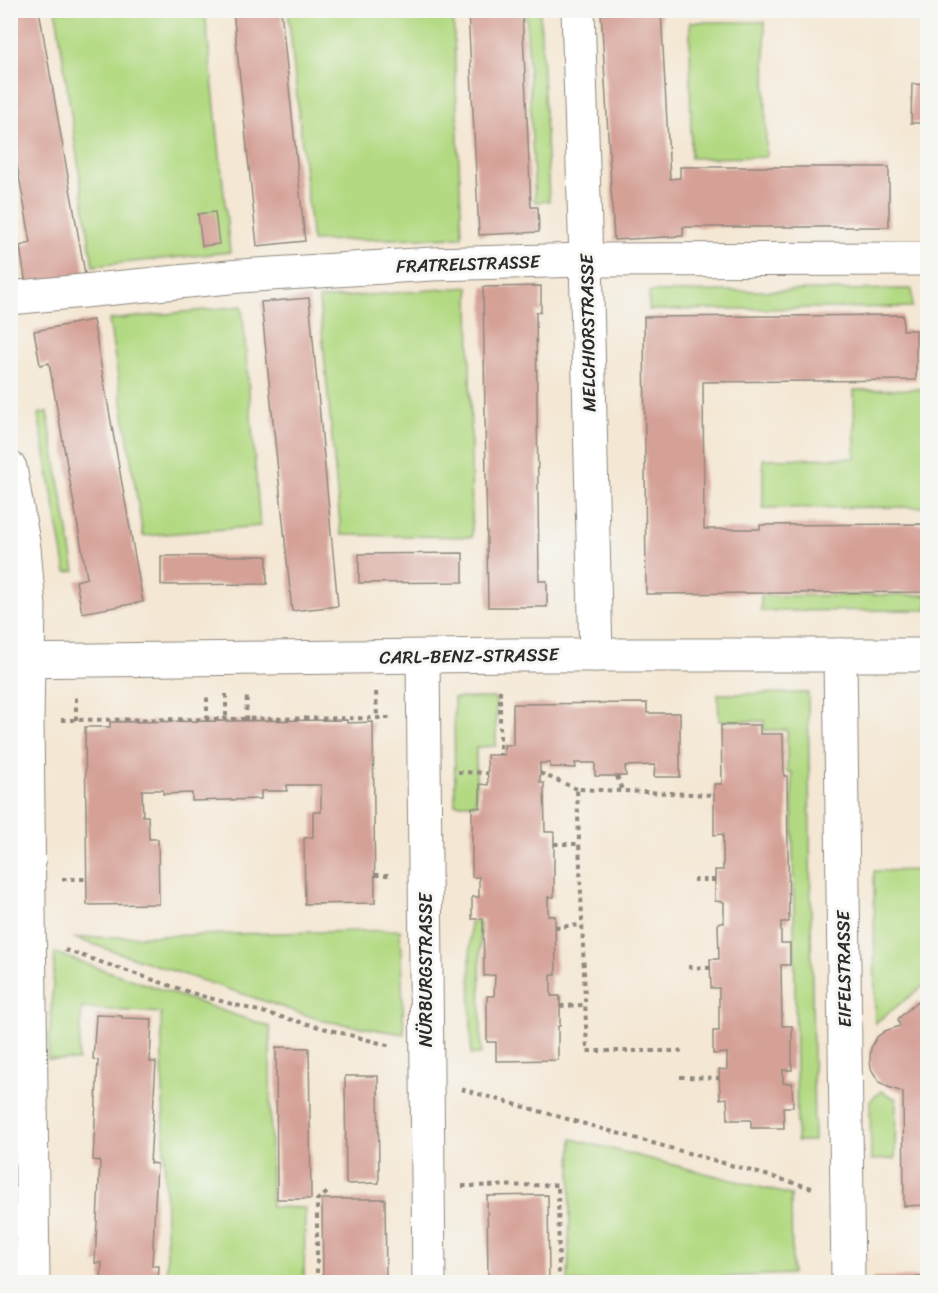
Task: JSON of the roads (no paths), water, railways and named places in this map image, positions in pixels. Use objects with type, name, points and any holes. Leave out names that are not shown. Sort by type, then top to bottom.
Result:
[{"type":"street","name":"MELCHIORSTRASSE","points":[[578,10],[596,655]]},
{"type":"street","name":"FRATRELSTRASSE","points":[[10,298],[262,275],[432,264],[586,260],[927,259]]},
{"type":"street","points":[[10,468],[24,548],[29,607],[28,625],[19,661],[27,720],[33,1282]]},
{"type":"street","name":"CARL-BENZ-STRASSE","points":[[19,661],[596,655],[927,655]]},
{"type":"street","name":"EIFELSTRASSE","points":[[840,655],[848,1282]]},
{"type":"street","name":"NÜRBURGSTRASSE","points":[[423,657],[429,1282]]}]
